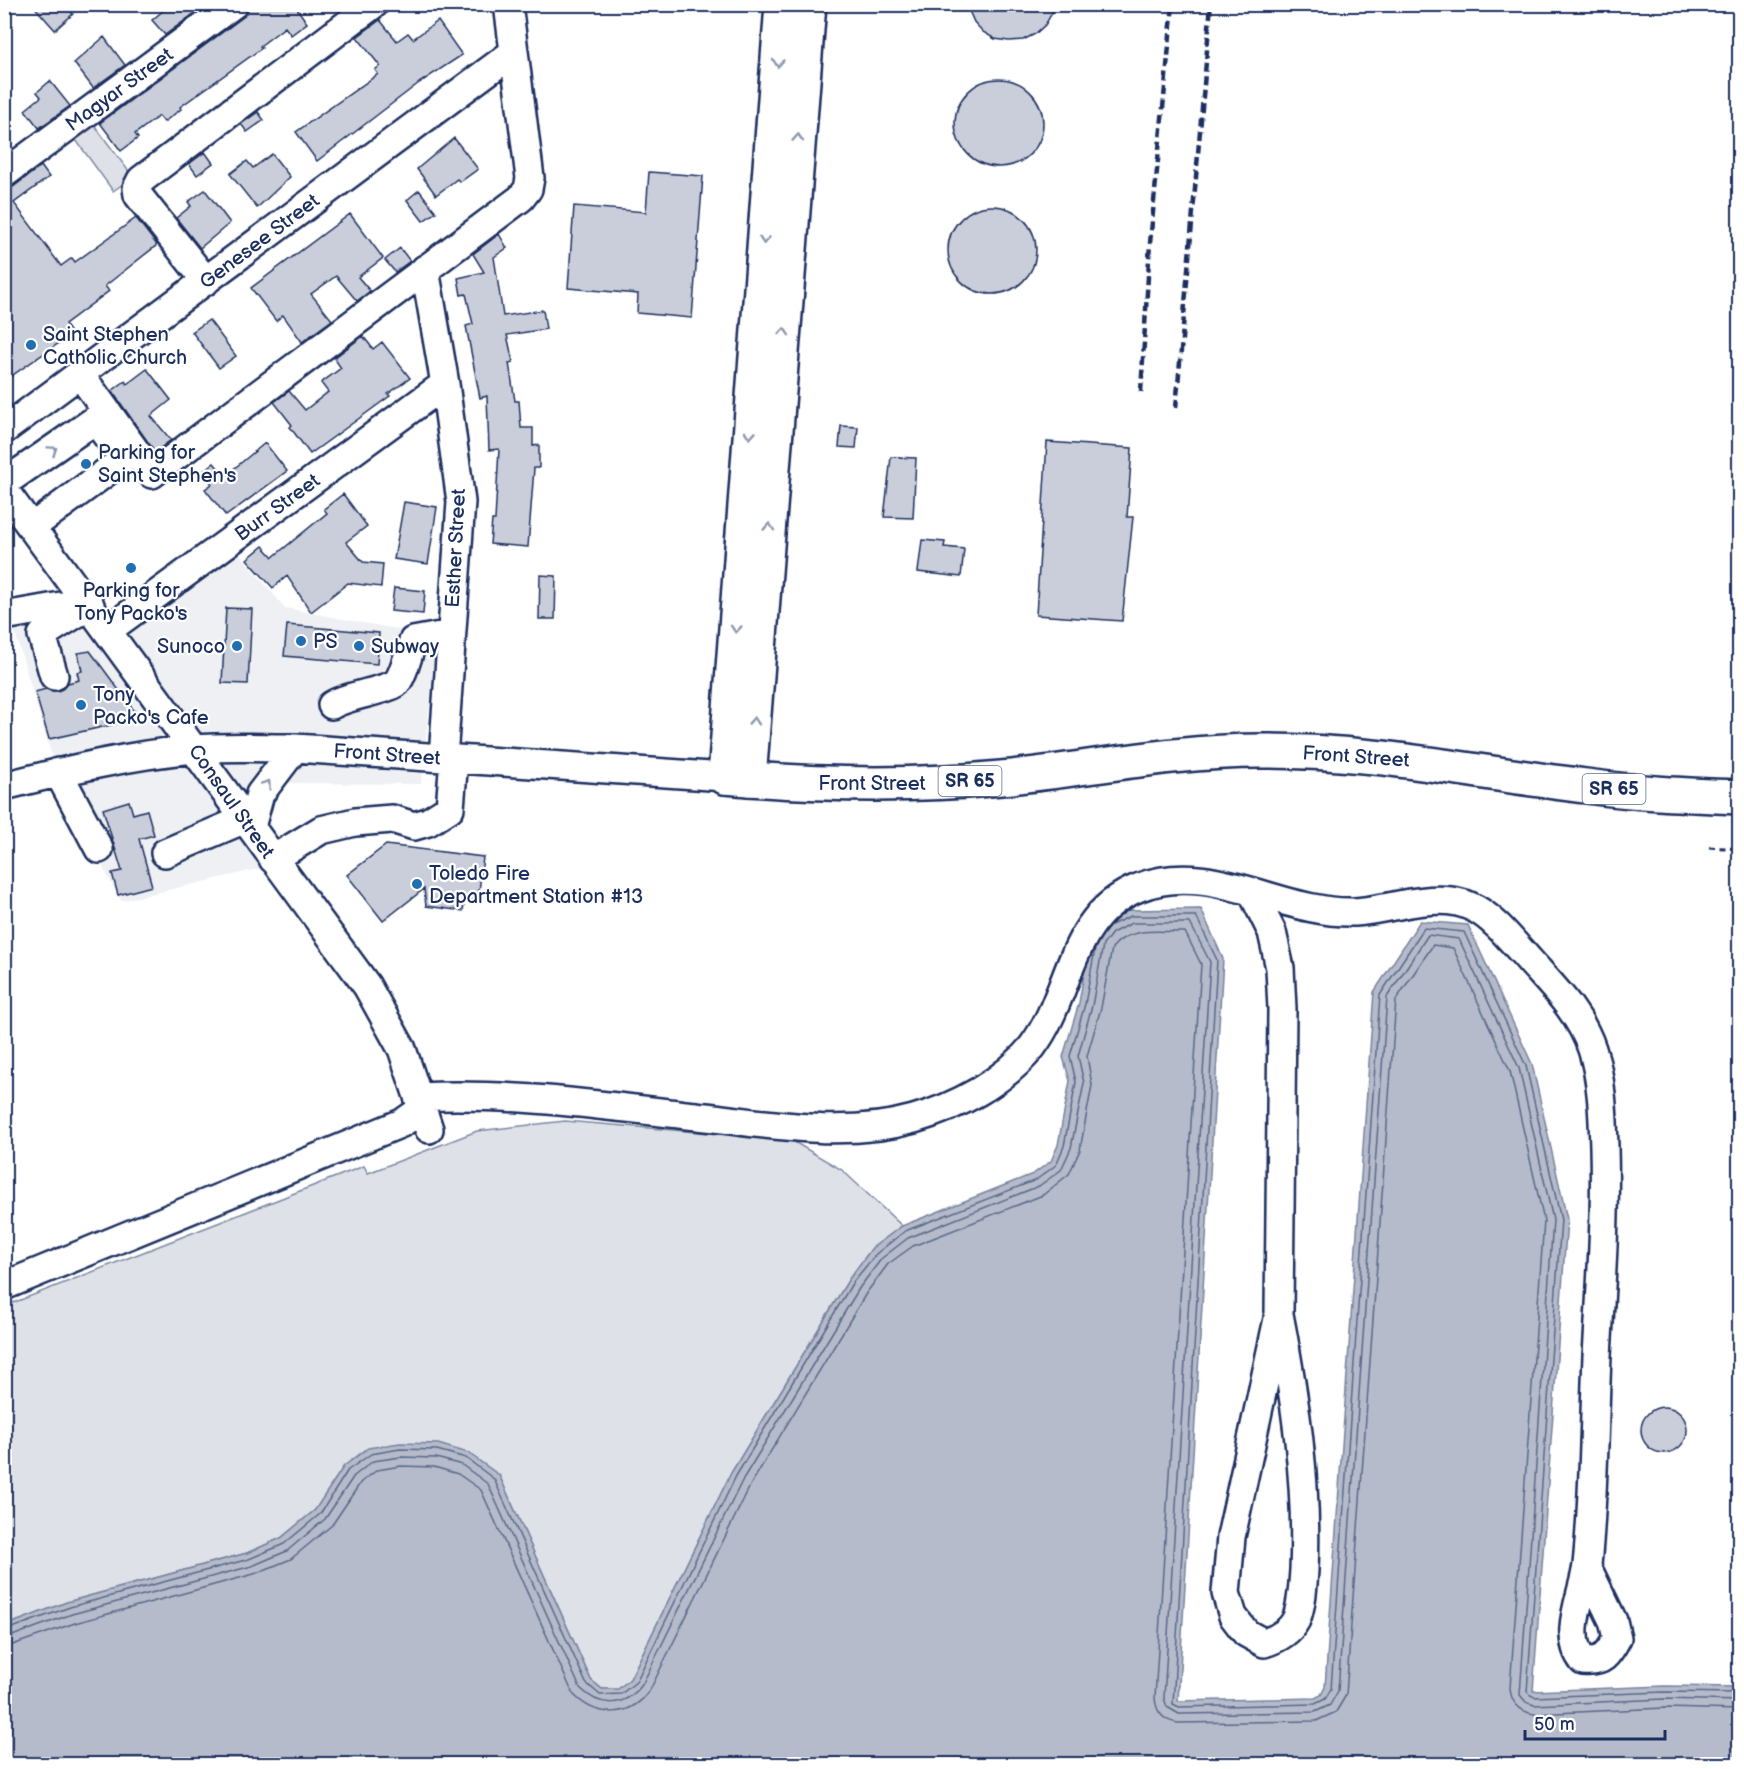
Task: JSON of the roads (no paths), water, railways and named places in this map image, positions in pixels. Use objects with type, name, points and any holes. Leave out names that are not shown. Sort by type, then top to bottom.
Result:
[{"type":"main road","points":[[737,778],[782,4]]},
{"type":"main road","points":[[737,778],[809,4]]},
{"type":"main road","name":"Front Street","points":[[737,778],[869,784],[939,783],[1005,778],[1154,757],[1221,752],[1295,751],[1409,760],[1620,790],[1740,797]]},
{"type":"street","name":"Magyar Street","points":[[4,174],[234,4]]},
{"type":"street","points":[[206,281],[138,195],[137,188],[141,180],[374,4]]},
{"type":"street","points":[[80,374],[101,416],[130,455],[152,474],[516,202],[528,189],[530,178],[507,4]]},
{"type":"street","name":"Genesee Street","points":[[4,430],[514,52]]},
{"type":"street","name":"Esther Street","points":[[273,859],[321,830],[355,822],[392,819],[414,826],[441,815],[450,808],[451,634],[461,502],[445,384],[424,269]]},
{"type":"street","name":"Burr Street","points":[[108,630],[445,384]]},
{"type":"street","points":[[4,483],[101,416]]},
{"type":"street","points":[[32,527],[130,455]]},
{"type":"street","name":"Consaul Street","points":[[4,490],[32,527],[84,609],[108,630],[367,986],[402,1049],[423,1111]]},
{"type":"street","points":[[4,616],[61,606],[84,609]]},
{"type":"street","points":[[54,676],[42,635],[84,609]]},
{"type":"street","points":[[332,705],[362,693],[388,689],[398,683],[413,641],[451,634]]},
{"type":"street","points":[[165,853],[248,823],[260,794],[295,748]]},
{"type":"street","name":"Front Street","points":[[4,786],[88,765],[195,749],[295,748],[737,778]]},
{"type":"street","points":[[58,772],[99,849]]},
{"type":"street","points":[[4,1286],[402,1124],[455,1095],[608,1106],[824,1129],[871,1126],[910,1120],[944,1109],[983,1088],[1031,1048],[1046,1024],[1078,944],[1097,916],[1116,900],[1138,887],[1165,880],[1196,879],[1321,908],[1352,912],[1424,899],[1455,899],[1485,911],[1574,1011],[1593,1050],[1603,1111],[1605,1191],[1587,1567]]},
{"type":"street","points":[[1252,892],[1272,932],[1280,968],[1282,1009],[1279,1314],[1288,1364],[1302,1490],[1304,1554],[1302,1590],[1296,1620],[1280,1638],[1264,1643],[1246,1633],[1233,1617],[1226,1593],[1231,1537],[1279,1314]]},
{"type":"water","points":[[1201,909],[1223,959],[1178,1701],[1315,1698],[1321,1695],[1325,1687],[1374,992],[1420,921],[1468,925],[1532,1064],[1567,1219],[1533,1691],[1665,1686],[1740,1687],[1739,1764],[5,1764],[5,1626],[67,1602],[247,1553],[281,1538],[315,1510],[344,1466],[368,1448],[400,1443],[438,1444],[468,1453],[499,1475],[591,1680],[602,1689],[618,1689],[630,1679],[731,1473],[849,1279],[872,1248],[902,1226],[1033,1174],[1051,1161],[1058,1145],[1070,1081],[1063,1057],[1079,1003],[1090,939],[1103,923],[1129,910]]},
{"type":"railway","points":[[1141,392],[1150,243],[1173,4]]},
{"type":"railway","points":[[1176,408],[1211,4]]},
{"type":"place","name":"Saint Stephen Catholic Church","points":[[31,345]]},
{"type":"place","name":"Parking for Saint Stephen's","points":[[86,464]]},
{"type":"place","name":"Parking for Tony Packo's","points":[[131,568]]},
{"type":"place","name":"PS","points":[[301,641]]},
{"type":"place","name":"Sunoco","points":[[237,646]]},
{"type":"place","name":"Subway","points":[[359,646]]},
{"type":"place","name":"Tony Packo's Cafe","points":[[81,705]]},
{"type":"place","name":"Toledo Fire Department Station #13","points":[[417,884]]}]
